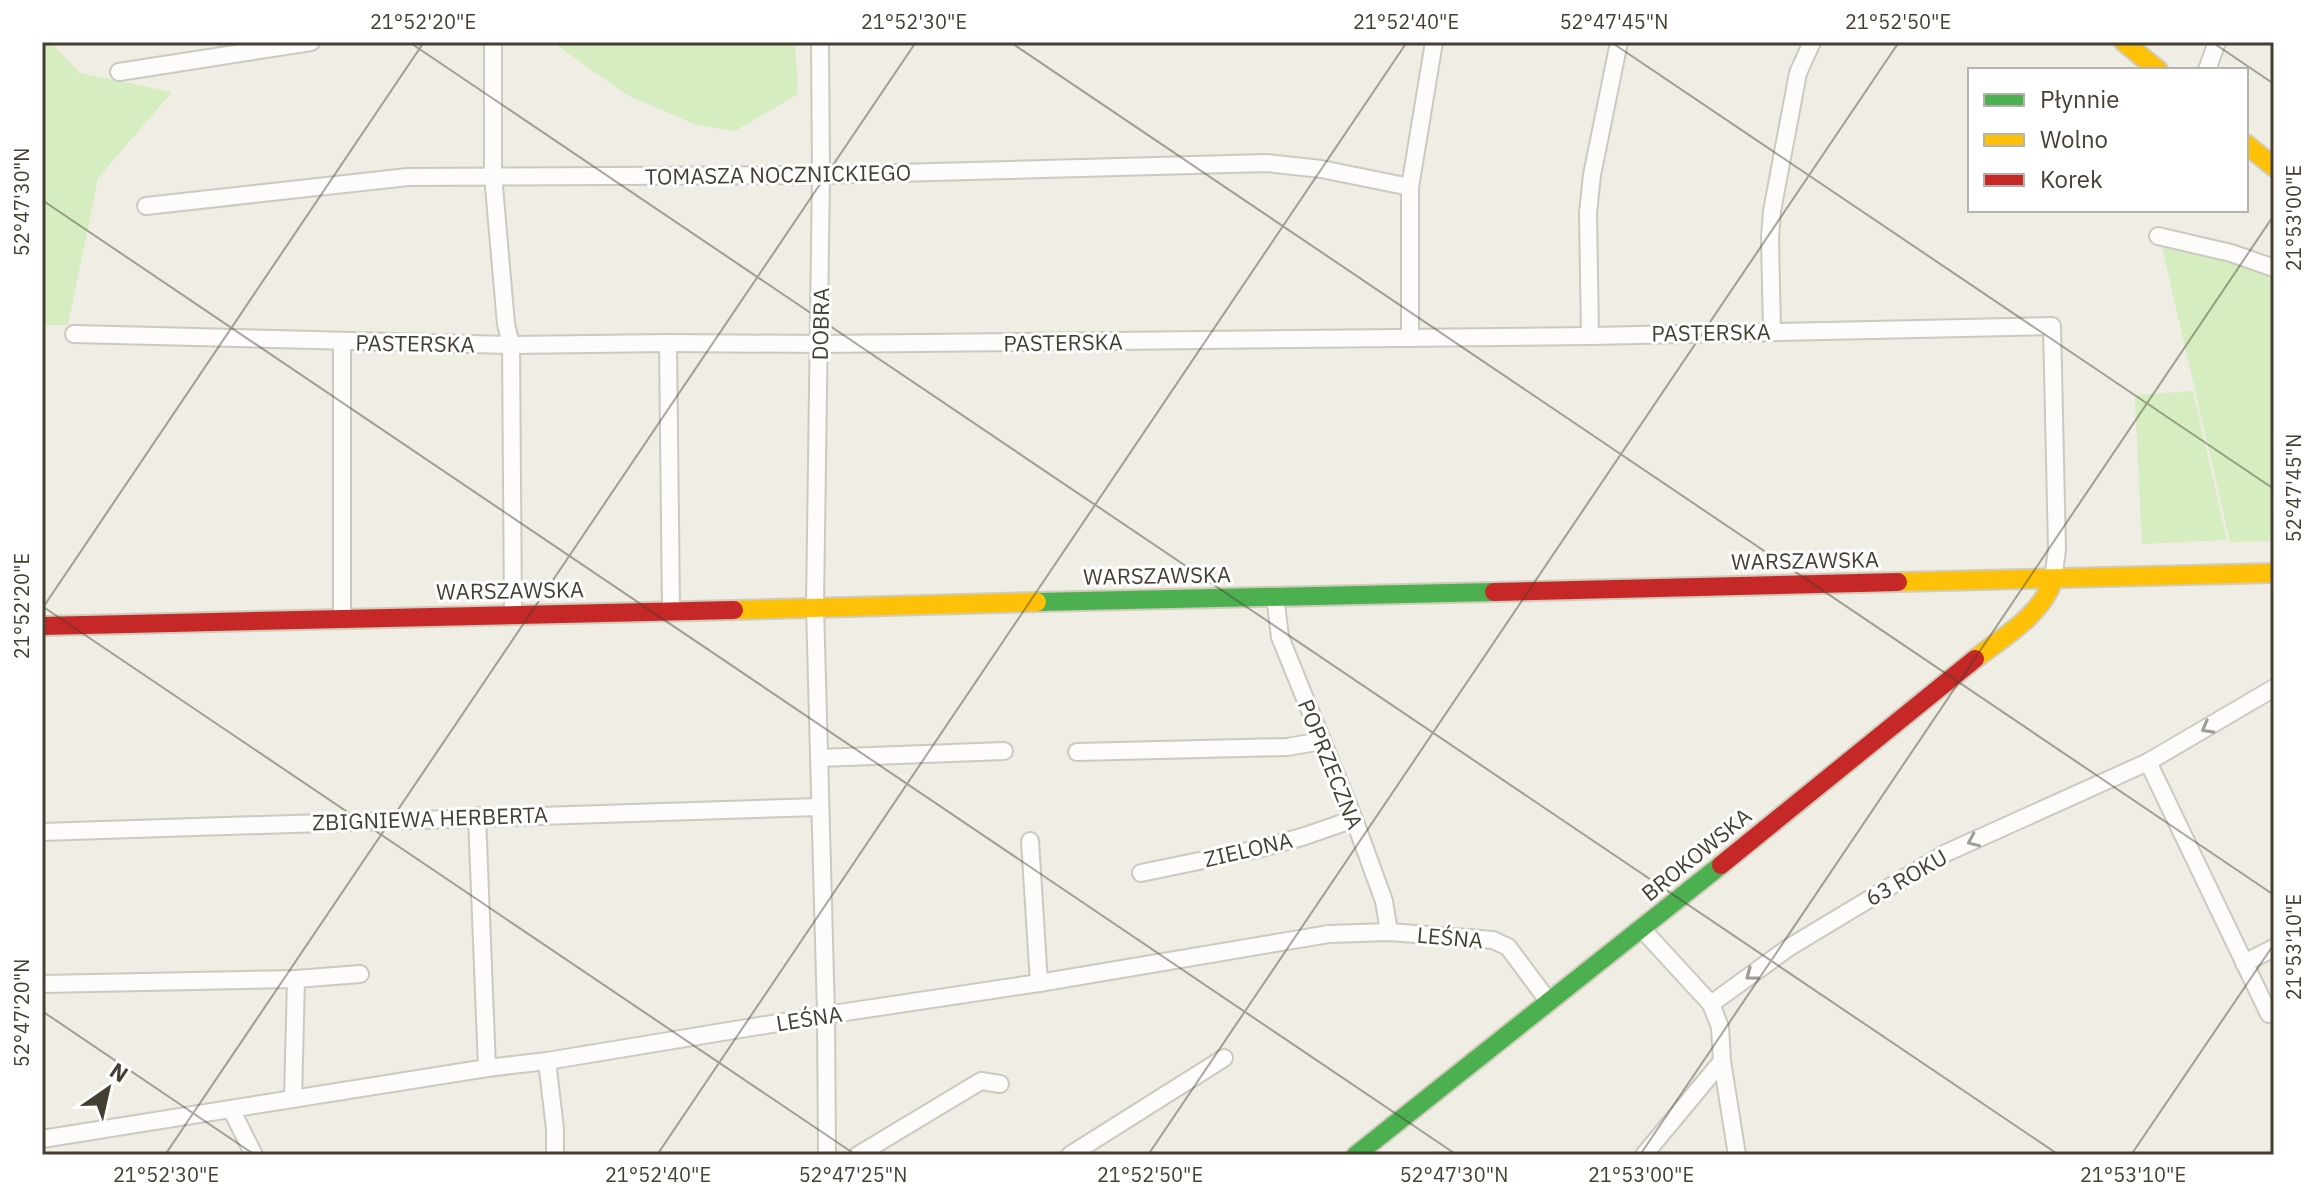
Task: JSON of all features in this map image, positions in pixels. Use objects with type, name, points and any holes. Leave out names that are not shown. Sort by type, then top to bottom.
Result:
[{"type":"street","points":[[119,72],[311,42]]},
{"type":"street","points":[[493,42],[493,175],[506,324],[511,345],[513,614]]},
{"type":"street","name":"DOBRA","points":[[820,42],[820,344],[815,606],[827,1155]]},
{"type":"street","points":[[1410,338],[1410,187],[1434,42]]},
{"type":"street","points":[[1590,336],[1588,213],[1592,175],[1619,42]]},
{"type":"street","points":[[1772,331],[1772,211],[1798,73],[1812,42]]},
{"type":"street","points":[[2124,42],[2156,68]]},
{"type":"street","points":[[2208,68],[2217,42]]},
{"type":"street","points":[[2248,146],[2274,167]]},
{"type":"street","name":"TOMASZA NOCZNICKIEGO","points":[[146,206],[408,177],[821,175],[1267,163],[1321,169],[1410,187]]},
{"type":"street","points":[[2158,236],[2231,253],[2274,268]]},
{"type":"street","name":"PASTERSKA","points":[[74,334],[511,345],[820,344],[1590,336],[2052,326],[2057,549],[2053,580]]},
{"type":"street","points":[[342,341],[342,618]]},
{"type":"street","points":[[668,343],[671,610]]},
{"type":"street","name":"WARSZAWSKA","points":[[42,626],[2274,573]]},
{"type":"street","name":"BROKOWSKA","points":[[1356,1155],[1642,929],[2032,613],[2050,591],[2053,580]]},
{"type":"street","name":"POPRZECZNA","points":[[1275,596],[1280,637],[1354,819],[1384,901],[1389,932]]},
{"type":"street","name":"63 ROKU","points":[[1711,1004],[1788,948],[1946,853],[2148,762],[2274,688]]},
{"type":"street","points":[[1077,752],[1287,747],[1322,741]]},
{"type":"street","points":[[819,758],[1004,751]]},
{"type":"street","points":[[2148,762],[2269,1014]]},
{"type":"street","name":"ZBIGNIEWA HERBERTA","points":[[42,832],[819,807]]},
{"type":"street","points":[[477,816],[487,1068]]},
{"type":"street","name":"ZIELONA","points":[[1141,873],[1262,848],[1354,819]]},
{"type":"street","points":[[1030,841],[1039,983]]},
{"type":"street","points":[[1642,929],[1711,1004],[1720,1027],[1722,1061],[1737,1155]]},
{"type":"street","name":"LEŚNA","points":[[42,1139],[1039,983],[1329,934],[1389,932],[1493,940],[1508,947],[1549,1002]]},
{"type":"street","points":[[2244,963],[2274,948]]},
{"type":"street","points":[[42,984],[296,979],[360,974]]},
{"type":"street","points":[[293,1099],[296,979]]},
{"type":"street","points":[[1070,1155],[1224,1058]]},
{"type":"street","points":[[547,1061],[555,1155]]},
{"type":"street","points":[[1644,1155],[1722,1061]]},
{"type":"street","points":[[858,1155],[981,1081],[1000,1084]]},
{"type":"street","points":[[231,1109],[254,1155]]},
{"type":"green space","points":[[42,42],[50,42],[80,73],[172,92],[98,178],[68,325],[42,325]]},
{"type":"green space","points":[[552,42],[795,42],[798,94],[735,131],[697,125],[629,96]]},
{"type":"green space","points":[[2162,247],[2238,264],[2274,277],[2274,541],[2230,542]]},
{"type":"green space","points":[[2193,391],[2227,540],[2142,544],[2135,399],[2138,395]]},
{"type":"traffic: fast","points":[[1037,602],[1494,592]]},
{"type":"traffic: fast","points":[[1356,1155],[1721,865]]},
{"type":"traffic: slow","points":[[2124,42],[2156,68]]},
{"type":"traffic: slow","points":[[2248,146],[2274,167]]},
{"type":"traffic: slow","points":[[1898,582],[2274,573]]},
{"type":"traffic: slow","points":[[1975,659],[2031,615],[2048,593],[2053,580]]},
{"type":"traffic: slow","points":[[734,610],[1037,602]]},
{"type":"traffic: jam","points":[[1494,592],[1898,582]]},
{"type":"traffic: jam","points":[[42,626],[734,610]]},
{"type":"traffic: jam","points":[[1721,865],[1975,659]]}]
